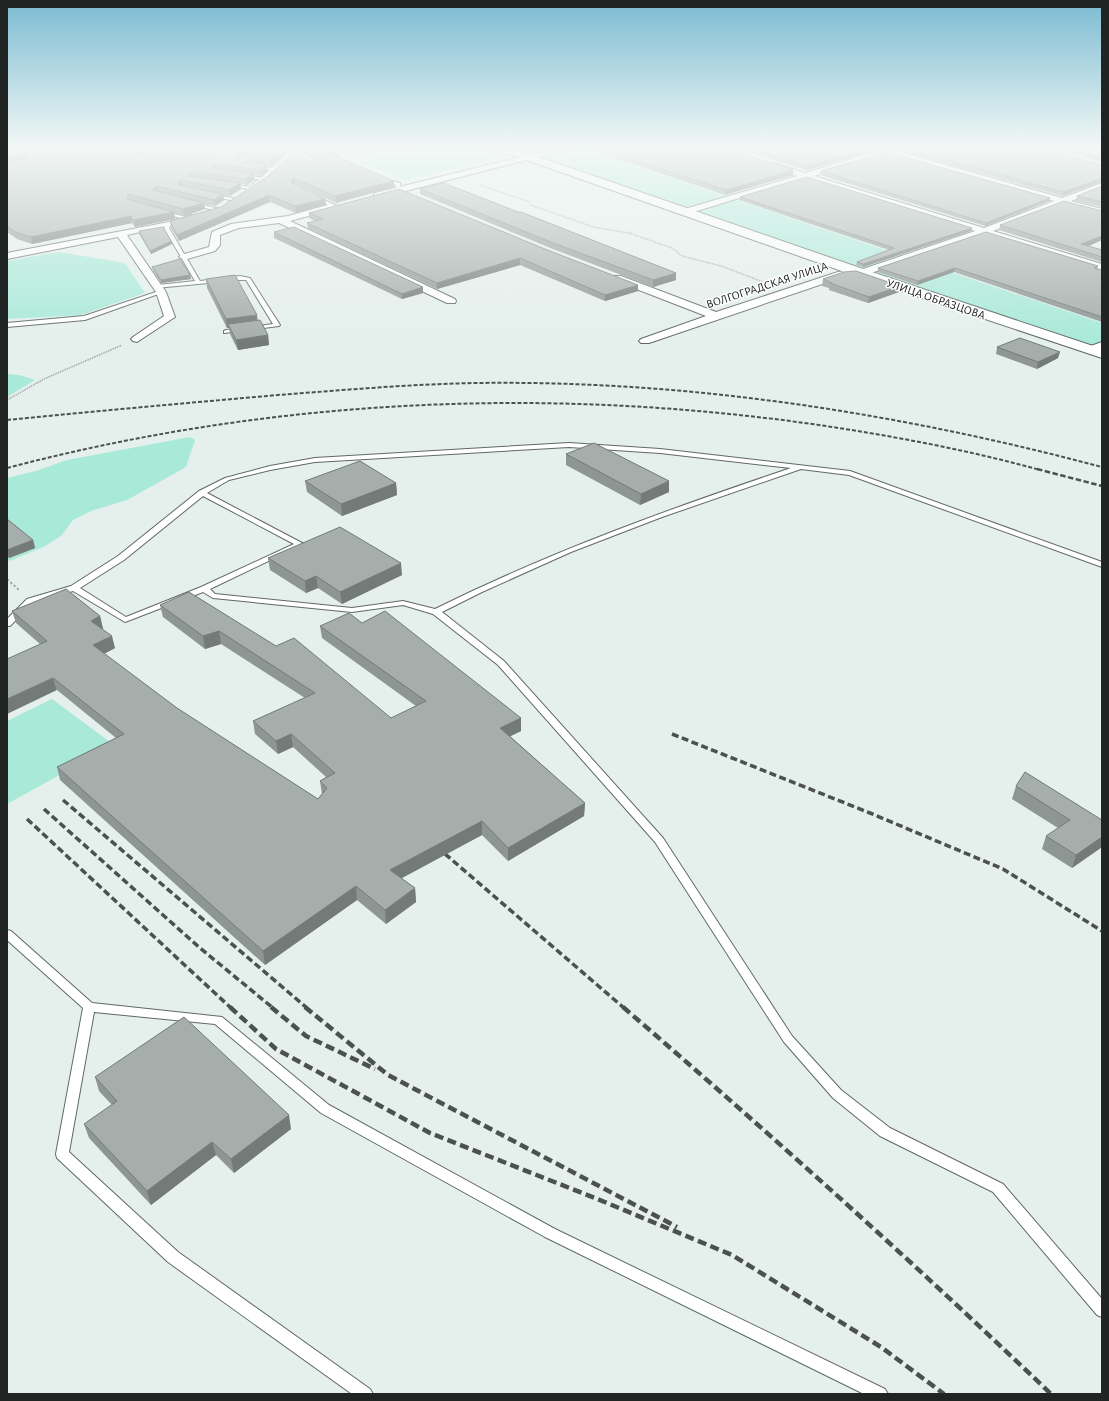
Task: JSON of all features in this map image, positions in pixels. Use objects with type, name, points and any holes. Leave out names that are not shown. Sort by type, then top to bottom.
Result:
[{"type":"street","points":[[7,256],[170,224],[210,212]]},
{"type":"street","points":[[184,257],[212,249],[215,245],[215,234],[221,231],[252,223],[282,221],[312,212]]},
{"type":"street","name":"УЛИЦА ОБРАЗЦОВА","points":[[685,212],[1102,354]]},
{"type":"street","points":[[924,212],[1102,267]]},
{"type":"street","name":"ВОЛГОГРАДСКАЯ УЛИЦА","points":[[645,342],[716,316],[790,293],[842,274],[861,273],[984,231],[1030,212]]},
{"type":"street","points":[[282,221],[452,301]]},
{"type":"street","points":[[120,234],[160,290],[170,317],[137,339]]},
{"type":"street","points":[[607,274],[716,316]]},
{"type":"street","points":[[1089,350],[1102,345]]},
{"type":"lane","points":[[165,212],[188,219]]},
{"type":"lane","points":[[170,224],[166,228],[198,282]]},
{"type":"lane","points":[[7,325],[85,318],[160,290],[198,282],[240,278],[248,279],[277,325],[226,332]]},
{"type":"lane","points":[[7,624],[30,601],[74,588],[121,558],[202,493],[228,479],[270,468],[315,460],[569,445],[660,451],[850,473],[1102,565]]},
{"type":"lane","points":[[436,612],[477,590],[649,518],[800,467]]},
{"type":"lane","points":[[74,588],[125,620],[204,589],[300,544],[202,493]]},
{"type":"lane","points":[[204,589],[213,596],[352,610],[402,603],[436,612],[501,663],[659,840],[788,1040],[837,1094],[885,1132],[998,1188],[1102,1310]]},
{"type":"lane","points":[[7,934],[89,1007],[218,1020],[325,1109],[550,1233],[880,1394]]},
{"type":"lane","points":[[89,1007],[62,1154],[173,1257],[365,1394]]},
{"type":"path","points":[[551,212],[592,227],[629,232],[672,248],[682,256],[720,266],[790,293]]},
{"type":"path","points":[[7,400],[44,379],[137,339]]},
{"type":"green space","points":[[689,212],[773,212],[1102,323],[1102,354]]},
{"type":"green space","points":[[59,252],[125,263],[145,293],[81,315],[7,319],[7,261]]},
{"type":"green space","points":[[7,374],[19,375],[35,380],[7,397]]},
{"type":"green space","points":[[190,437],[195,440],[186,467],[127,500],[91,511],[73,520],[61,536],[45,546],[10,561],[7,559],[7,478],[36,471],[67,460]]},
{"type":"green space","points":[[52,699],[114,745],[7,804],[7,721]]},
{"type":"building","points":[[7,212],[172,212],[133,220],[131,216],[31,237],[15,232],[7,226]]},
{"type":"building","points":[[201,212],[229,212],[177,235],[170,221]]},
{"type":"building","points":[[456,212],[638,285],[605,295],[520,258],[437,283],[307,223],[323,219],[309,213]]},
{"type":"building","points":[[478,212],[522,212],[676,273],[653,280],[553,243]]},
{"type":"building","points":[[786,212],[921,212],[972,228],[863,264],[857,262],[894,248]]},
{"type":"building","points":[[952,212],[1013,212],[986,223]]},
{"type":"building","points":[[1034,212],[1102,212],[1102,236],[1081,244],[1102,250],[1102,257],[1000,225]]},
{"type":"building","points":[[163,227],[171,241],[150,251],[139,231]]},
{"type":"building","points":[[294,227],[423,287],[402,294],[274,232]]},
{"type":"building","points":[[986,232],[1098,266],[1094,268],[1102,270],[1102,317],[955,268],[918,281],[878,268]]},
{"type":"building","points":[[180,259],[190,275],[161,280],[152,267]]},
{"type":"building","points":[[856,271],[900,286],[869,297],[823,279],[844,272]]},
{"type":"building","points":[[235,275],[257,315],[226,319],[206,279]]},
{"type":"building","points":[[260,320],[268,335],[236,340],[228,324]]},
{"type":"building","points":[[1020,338],[1060,352],[1038,362],[997,347]]},
{"type":"building","points":[[594,443],[669,481],[641,494],[566,454]]},
{"type":"building","points":[[360,461],[396,483],[341,504],[305,481]]},
{"type":"building","points":[[7,519],[33,540],[7,550]]},
{"type":"building","points":[[340,527],[401,563],[340,592],[316,576],[305,581],[268,558]]},
{"type":"building","points":[[66,589],[100,616],[91,621],[112,636],[93,645],[177,708],[318,799],[327,788],[320,781],[335,773],[291,734],[276,741],[253,721],[315,693],[219,631],[203,636],[160,605],[189,592],[276,646],[294,638],[391,718],[426,701],[320,626],[349,613],[362,623],[385,611],[521,718],[500,728],[585,803],[508,848],[482,821],[390,870],[415,888],[385,910],[356,886],[263,951],[57,767],[124,734],[53,678],[7,699],[7,659],[47,641],[12,611]]},
{"type":"building","points":[[1025,772],[1102,820],[1102,837],[1076,855],[1046,836],[1070,820],[1016,786]]},
{"type":"building","points":[[184,1017],[289,1115],[231,1159],[212,1142],[147,1191],[84,1124],[117,1101],[95,1077]]},
{"type":"railway","points":[[7,420],[278,395],[427,385],[477,383],[635,387],[714,394],[870,416],[948,431],[1102,467]]},
{"type":"railway","points":[[7,468],[107,444],[208,426],[309,413],[411,406],[513,403],[615,405],[717,413],[819,425],[930,444],[986,456],[1040,470]]},
{"type":"railway","points":[[1037,469],[1102,486]]},
{"type":"railway","points":[[672,734],[870,813],[1003,869],[1102,931]]},
{"type":"railway","points":[[63,800],[307,1008]]},
{"type":"railway","points":[[44,809],[200,948],[273,1008]]},
{"type":"railway","points":[[27,819],[231,1008]]},
{"type":"railway","points":[[437,847],[624,1008]]},
{"type":"railway","points":[[230,1007],[276,1049],[430,1133],[595,1198],[732,1255],[881,1347],[944,1394]]},
{"type":"railway","points":[[271,1007],[306,1036],[375,1069]]},
{"type":"railway","points":[[305,1007],[388,1075],[677,1227]]},
{"type":"railway","points":[[623,1007],[840,1198],[1051,1394]]}]
